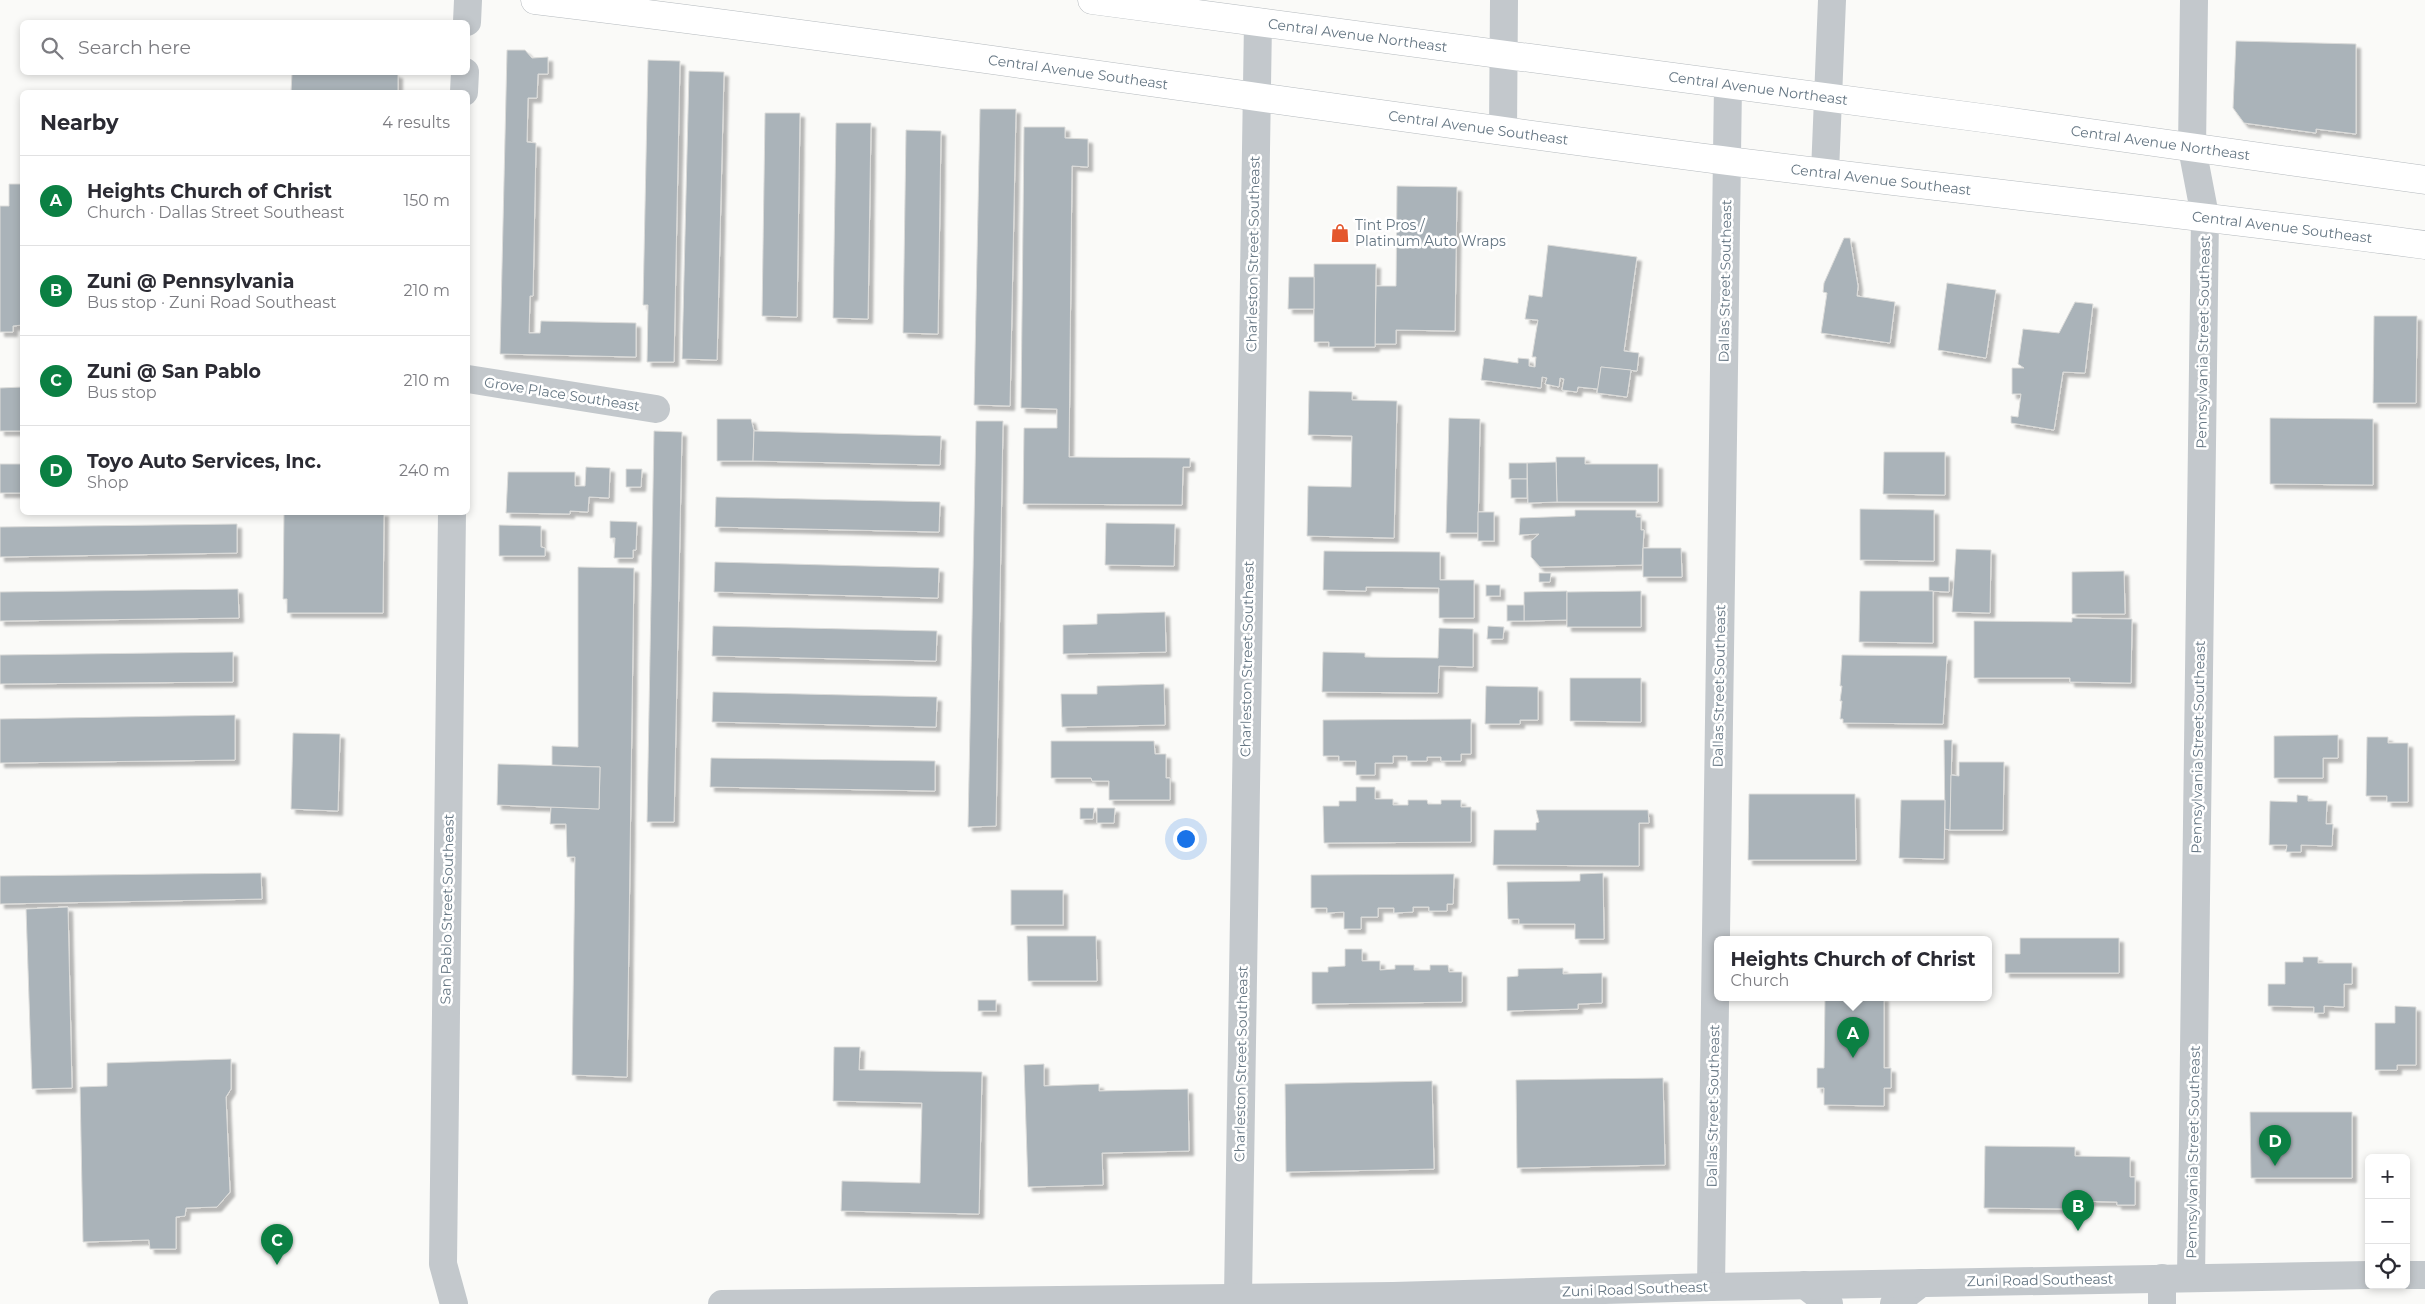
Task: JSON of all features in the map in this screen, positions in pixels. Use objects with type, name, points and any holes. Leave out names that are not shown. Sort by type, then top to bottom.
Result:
[{"type":"main road","name":"Central Avenue Northeast","points":[[1092,0],[2425,180]]},
{"type":"main road","name":"Central Avenue Southeast","points":[[545,1],[1021,63],[1726,161],[2205,216],[2425,245]]},
{"type":"street","points":[[467,20],[468,0]]},
{"type":"street","points":[[1503,131],[1504,0]]},
{"type":"street","points":[[1825,172],[1830,99],[1832,0]]},
{"type":"street","name":"Pennsylvania Street Southeast","points":[[2191,1278],[2205,216],[2192,148],[2194,0]]},
{"type":"street","name":"Charleston Street Southeast","points":[[1238,1296],[1255,97],[1258,22]]},
{"type":"street","points":[[464,90],[465,75]]},
{"type":"street","name":"Dallas Street Southeast","points":[[1716,936],[1728,85]]},
{"type":"street","name":"Grove Place Southeast","points":[[470,379],[656,409]]},
{"type":"street","name":"San Pablo Street Southeast","points":[[452,515],[443,1264],[454,1304]]},
{"type":"street","name":"Dallas Street Southeast","points":[[1711,1286],[1715,1001]]},
{"type":"street","name":"Zuni Road Southeast","points":[[722,1304],[984,1302],[1238,1296],[1393,1300],[1711,1286],[1921,1283],[2162,1291],[2191,1278],[2365,1275]]},
{"type":"street","points":[[2410,1275],[2425,1275]]},
{"type":"street","points":[[1894,1304],[1921,1283]]},
{"type":"street","points":[[1805,1285],[1829,1304]]},
{"type":"building","points":[[2236,41],[2356,44],[2356,134],[2316,129],[2316,133],[2244,123],[2233,108]]},
{"type":"building","points":[[507,50],[525,50],[532,58],[548,57],[548,74],[538,74],[537,98],[528,98],[527,142],[536,143],[533,296],[530,296],[529,333],[540,333],[541,321],[636,323],[636,357],[500,354]]},
{"type":"building","points":[[648,60],[680,61],[674,362],[647,362],[648,305],[643,305]]},
{"type":"building","points":[[689,71],[724,72],[717,360],[682,359]]},
{"type":"building","points":[[292,75],[398,75],[398,90],[291,90]]},
{"type":"building","points":[[980,109],[1016,109],[1010,406],[974,405]]},
{"type":"building","points":[[765,113],[800,113],[797,317],[762,316]]},
{"type":"building","points":[[836,123],[871,123],[868,319],[833,318]]},
{"type":"building","points":[[1024,127],[1065,127],[1065,138],[1088,139],[1088,167],[1072,166],[1069,457],[1190,458],[1190,467],[1183,467],[1182,505],[1023,504],[1024,428],[1057,428],[1057,409],[1021,408]]},
{"type":"building","points":[[906,130],[941,131],[938,334],[903,333]]},
{"type":"building","points":[[9,184],[20,184],[20,325],[13,326],[13,332],[0,332],[0,206],[9,206]]},
{"type":"building","points":[[1397,186],[1457,187],[1455,331],[1396,330],[1396,344],[1375,344],[1376,286],[1396,286]]},
{"type":"building","points":[[1844,238],[1850,238],[1858,286],[1857,296],[1895,302],[1890,343],[1821,333],[1827,293],[1823,292],[1824,283]]},
{"type":"building","points":[[1548,245],[1637,257],[1624,351],[1639,353],[1637,371],[1601,367],[1598,389],[1578,387],[1577,392],[1562,390],[1564,379],[1560,378],[1559,387],[1545,384],[1547,378],[1542,377],[1541,388],[1481,380],[1484,358],[1518,363],[1518,358],[1529,359],[1529,366],[1535,367],[1536,357],[1532,357],[1538,320],[1525,319],[1529,295],[1542,297]]},
{"type":"building","points":[[1314,264],[1376,264],[1375,347],[1329,347],[1329,342],[1314,342]]},
{"type":"building","points":[[1289,277],[1314,277],[1314,309],[1288,309]]},
{"type":"building","points":[[1947,283],[1996,290],[1986,358],[1938,350]]},
{"type":"building","points":[[2075,302],[2093,304],[2085,373],[2063,372],[2054,430],[2011,423],[2011,416],[2018,417],[2021,394],[2012,394],[2012,368],[2024,368],[2018,364],[2023,329],[2059,333]]},
{"type":"building","points":[[2374,316],[2417,316],[2416,403],[2373,403]]},
{"type":"building","points":[[1601,367],[1631,370],[1627,397],[1597,393]]},
{"type":"building","points":[[20,387],[20,431],[0,431],[0,388]]},
{"type":"building","points":[[1309,391],[1352,392],[1352,400],[1397,401],[1394,538],[1307,536],[1308,486],[1351,487],[1352,436],[1308,435]]},
{"type":"building","points":[[1449,418],[1480,419],[1478,533],[1446,533]]},
{"type":"building","points":[[2270,418],[2373,419],[2373,485],[2270,484]]},
{"type":"building","points":[[717,419],[751,419],[754,431],[753,461],[717,461]]},
{"type":"building","points":[[976,421],[1003,421],[996,826],[968,827]]},
{"type":"building","points":[[654,431],[682,432],[674,822],[647,822]]},
{"type":"building","points":[[754,431],[941,436],[940,465],[753,461]]},
{"type":"building","points":[[1884,452],[1945,452],[1945,495],[1883,494]]},
{"type":"building","points":[[1556,457],[1585,457],[1585,464],[1658,464],[1658,502],[1557,502]]},
{"type":"building","points":[[1556,462],[1557,502],[1528,503],[1527,463]]},
{"type":"building","points":[[1509,463],[1527,463],[1527,479],[1509,479]]},
{"type":"building","points":[[0,464],[20,464],[20,493],[0,493]]},
{"type":"building","points":[[586,467],[610,468],[609,498],[589,497],[588,512],[570,511],[570,514],[506,513],[508,472],[575,472],[575,486],[585,486]]},
{"type":"building","points":[[626,469],[642,469],[641,487],[626,487]]},
{"type":"building","points":[[1511,479],[1527,479],[1527,498],[1511,498]]},
{"type":"building","points":[[716,497],[940,502],[939,532],[715,527]]},
{"type":"building","points":[[1860,509],[1934,510],[1934,561],[1860,560]]},
{"type":"building","points":[[1575,510],[1636,510],[1636,517],[1641,517],[1641,530],[1644,530],[1642,565],[1540,567],[1531,557],[1531,541],[1539,534],[1519,535],[1520,518],[1575,516]]},
{"type":"building","points":[[1478,512],[1494,512],[1494,541],[1478,541]]},
{"type":"building","points":[[284,515],[384,515],[383,613],[287,613],[287,599],[283,599]]},
{"type":"building","points":[[610,521],[637,522],[636,550],[633,550],[633,558],[614,558],[615,538],[610,538]]},
{"type":"building","points":[[1106,523],[1175,524],[1174,566],[1105,565]]},
{"type":"building","points":[[237,524],[237,553],[0,557],[0,527]]},
{"type":"building","points":[[499,525],[541,526],[541,547],[545,548],[545,556],[499,556]]},
{"type":"building","points":[[1643,548],[1681,548],[1682,577],[1643,577]]},
{"type":"building","points":[[1956,549],[1991,550],[1990,613],[1952,612]]},
{"type":"building","points":[[1324,551],[1440,552],[1440,580],[1474,580],[1474,618],[1439,618],[1439,588],[1366,587],[1366,591],[1323,590]]},
{"type":"building","points":[[715,562],[939,568],[938,598],[714,592]]},
{"type":"building","points":[[578,567],[634,568],[627,1077],[572,1075],[575,857],[567,857],[566,824],[550,824],[551,807],[599,809],[600,767],[552,765],[552,746],[578,747]]},
{"type":"building","points":[[2124,571],[2125,614],[2072,614],[2072,572]]},
{"type":"building","points":[[1539,573],[1551,573],[1550,582],[1539,582]]},
{"type":"building","points":[[1929,577],[1949,577],[1949,592],[1929,591]]},
{"type":"building","points":[[1486,585],[1500,585],[1500,596],[1486,596]]},
{"type":"building","points":[[238,589],[239,618],[0,621],[0,592]]},
{"type":"building","points":[[1567,591],[1567,620],[1524,621],[1524,592]]},
{"type":"building","points":[[1641,591],[1641,627],[1567,627],[1567,592]]},
{"type":"building","points":[[1860,591],[1933,591],[1933,643],[1859,642]]},
{"type":"building","points":[[1507,605],[1524,605],[1524,621],[1507,621]]},
{"type":"building","points":[[1165,612],[1166,652],[1063,654],[1063,625],[1097,624],[1097,614]]},
{"type":"building","points":[[2072,618],[2132,619],[2131,683],[2070,682],[2070,678],[1974,678],[1974,621],[2072,622]]},
{"type":"building","points":[[713,626],[937,631],[936,661],[712,656]]},
{"type":"building","points":[[1488,626],[1504,627],[1503,639],[1487,639]]},
{"type":"building","points":[[1439,628],[1473,629],[1473,667],[1439,666],[1438,693],[1322,692],[1323,652],[1365,653],[1365,657],[1438,658]]},
{"type":"building","points":[[233,652],[233,682],[0,684],[0,655]]},
{"type":"building","points":[[1842,655],[1947,656],[1943,724],[1843,723],[1843,719],[1840,719]]},
{"type":"building","points":[[1570,678],[1641,678],[1641,722],[1570,721]]},
{"type":"building","points":[[1164,684],[1165,725],[1062,727],[1061,694],[1097,694],[1097,686]]},
{"type":"building","points":[[1486,686],[1538,687],[1538,720],[1520,720],[1520,724],[1485,724]]},
{"type":"building","points":[[713,692],[937,697],[936,727],[712,722]]},
{"type":"building","points":[[235,715],[235,760],[0,763],[0,719]]},
{"type":"building","points":[[1471,719],[1471,754],[1461,754],[1461,761],[1441,761],[1441,757],[1427,757],[1427,761],[1407,761],[1407,756],[1393,756],[1393,763],[1375,763],[1375,775],[1356,775],[1356,761],[1339,761],[1339,756],[1323,756],[1323,720]]},
{"type":"building","points":[[293,733],[340,734],[338,811],[291,809]]},
{"type":"building","points":[[2338,735],[2338,758],[2323,758],[2323,778],[2274,778],[2274,736]]},
{"type":"building","points":[[2367,737],[2388,737],[2388,743],[2408,743],[2408,802],[2387,802],[2387,796],[2366,796]]},
{"type":"building","points":[[1944,740],[1952,740],[1950,830],[1945,829]]},
{"type":"building","points":[[1051,741],[1154,741],[1155,754],[1166,754],[1166,778],[1170,778],[1170,800],[1109,800],[1109,781],[1092,781],[1091,778],[1051,778]]},
{"type":"building","points":[[711,758],[935,761],[935,791],[710,787]]},
{"type":"building","points":[[1959,762],[2004,762],[2003,830],[1950,830],[1951,775],[1959,776]]},
{"type":"building","points":[[498,764],[600,767],[599,809],[497,805]]},
{"type":"building","points":[[1356,787],[1375,787],[1375,799],[1393,799],[1393,805],[1408,805],[1408,800],[1427,800],[1428,804],[1441,804],[1441,800],[1461,800],[1461,807],[1471,807],[1471,842],[1324,843],[1323,806],[1339,806],[1339,801],[1356,801]]},
{"type":"building","points":[[1749,794],[1855,794],[1856,860],[1748,860]]},
{"type":"building","points":[[2297,795],[2308,796],[2308,801],[2327,801],[2326,824],[2333,824],[2332,846],[2301,845],[2301,852],[2286,852],[2287,845],[2269,845],[2270,801],[2297,802]]},
{"type":"building","points":[[1901,800],[1945,800],[1944,859],[1899,858]]},
{"type":"building","points":[[1080,808],[1094,808],[1093,819],[1080,819]]},
{"type":"building","points":[[1097,808],[1115,808],[1114,823],[1097,823]]},
{"type":"building","points":[[1536,810],[1648,810],[1649,823],[1639,823],[1639,866],[1493,865],[1494,830],[1536,830],[1536,823],[1539,822]]},
{"type":"building","points":[[261,873],[262,899],[0,904],[0,876]]},
{"type":"building","points":[[1603,873],[1604,939],[1575,939],[1575,924],[1519,924],[1519,919],[1508,919],[1507,882],[1580,881],[1580,874]]},
{"type":"building","points":[[1454,874],[1453,904],[1447,904],[1447,911],[1429,911],[1429,907],[1413,907],[1413,912],[1394,913],[1394,908],[1378,908],[1378,917],[1361,917],[1361,929],[1344,929],[1344,912],[1327,913],[1327,908],[1311,908],[1311,875]]},
{"type":"building","points":[[1011,890],[1063,890],[1063,925],[1011,925]]},
{"type":"building","points":[[68,907],[72,1088],[32,1089],[26,909]]},
{"type":"building","points":[[1027,936],[1096,936],[1097,981],[1028,981]]},
{"type":"building","points":[[2020,938],[2119,938],[2119,973],[2005,973],[2005,954],[2020,954]]},
{"type":"building","points":[[1345,949],[1362,949],[1362,961],[1380,961],[1380,970],[1395,969],[1395,965],[1414,965],[1414,970],[1430,970],[1430,965],[1448,965],[1449,972],[1462,972],[1462,1002],[1312,1004],[1312,972],[1328,972],[1328,967],[1345,966]]},
{"type":"building","points":[[2303,957],[2318,957],[2318,963],[2352,963],[2352,984],[2344,984],[2344,1007],[2324,1006],[2324,1013],[2314,1013],[2314,1007],[2268,1006],[2268,984],[2285,984],[2285,962],[2303,962]]},
{"type":"building","points":[[1563,968],[1563,974],[1602,973],[1602,1003],[1578,1004],[1578,1009],[1507,1011],[1507,977],[1518,976],[1518,969]]},
{"type":"building","points":[[978,1000],[996,1000],[996,1011],[978,1011]]},
{"type":"building","points":[[1825,1001],[1884,1001],[1884,1068],[1891,1068],[1891,1088],[1884,1088],[1884,1106],[1824,1105],[1824,1088],[1817,1088],[1817,1068],[1824,1068]]},
{"type":"building","points":[[2395,1006],[2416,1007],[2416,1065],[2397,1065],[2397,1070],[2375,1070],[2375,1023],[2395,1023]]},
{"type":"building","points":[[834,1047],[860,1047],[859,1070],[982,1072],[979,1214],[841,1211],[842,1181],[920,1183],[922,1103],[833,1101]]},
{"type":"building","points":[[231,1059],[231,1089],[226,1097],[230,1192],[217,1207],[186,1208],[185,1216],[176,1217],[176,1249],[150,1249],[149,1240],[83,1242],[80,1087],[107,1086],[107,1063]]},
{"type":"building","points":[[1044,1064],[1044,1086],[1099,1084],[1099,1091],[1188,1089],[1189,1151],[1102,1153],[1103,1185],[1028,1187],[1024,1065]]},
{"type":"building","points":[[1663,1078],[1665,1165],[1517,1168],[1516,1080]]},
{"type":"building","points":[[1432,1081],[1434,1169],[1286,1172],[1285,1084]]},
{"type":"building","points":[[2250,1112],[2352,1112],[2352,1178],[2251,1178]]},
{"type":"building","points":[[1985,1146],[2075,1147],[2075,1156],[2130,1157],[2130,1177],[2135,1177],[2135,1205],[2117,1205],[2117,1202],[2074,1201],[2074,1209],[1984,1208]]},
{"type":"place","name":"Tint Pros / Platinum Auto Wraps","points":[[1340,233]]},
{"type":"place","name":"Heights Church of Christ","points":[[1853,1058]]},
{"type":"place","name":"Toyo Auto Services, Inc.","points":[[2275,1166]]},
{"type":"place","name":"Zuni @ Pennsylvania","points":[[2078,1231]]},
{"type":"place","name":"Zuni @ San Pablo","points":[[277,1265]]}]
